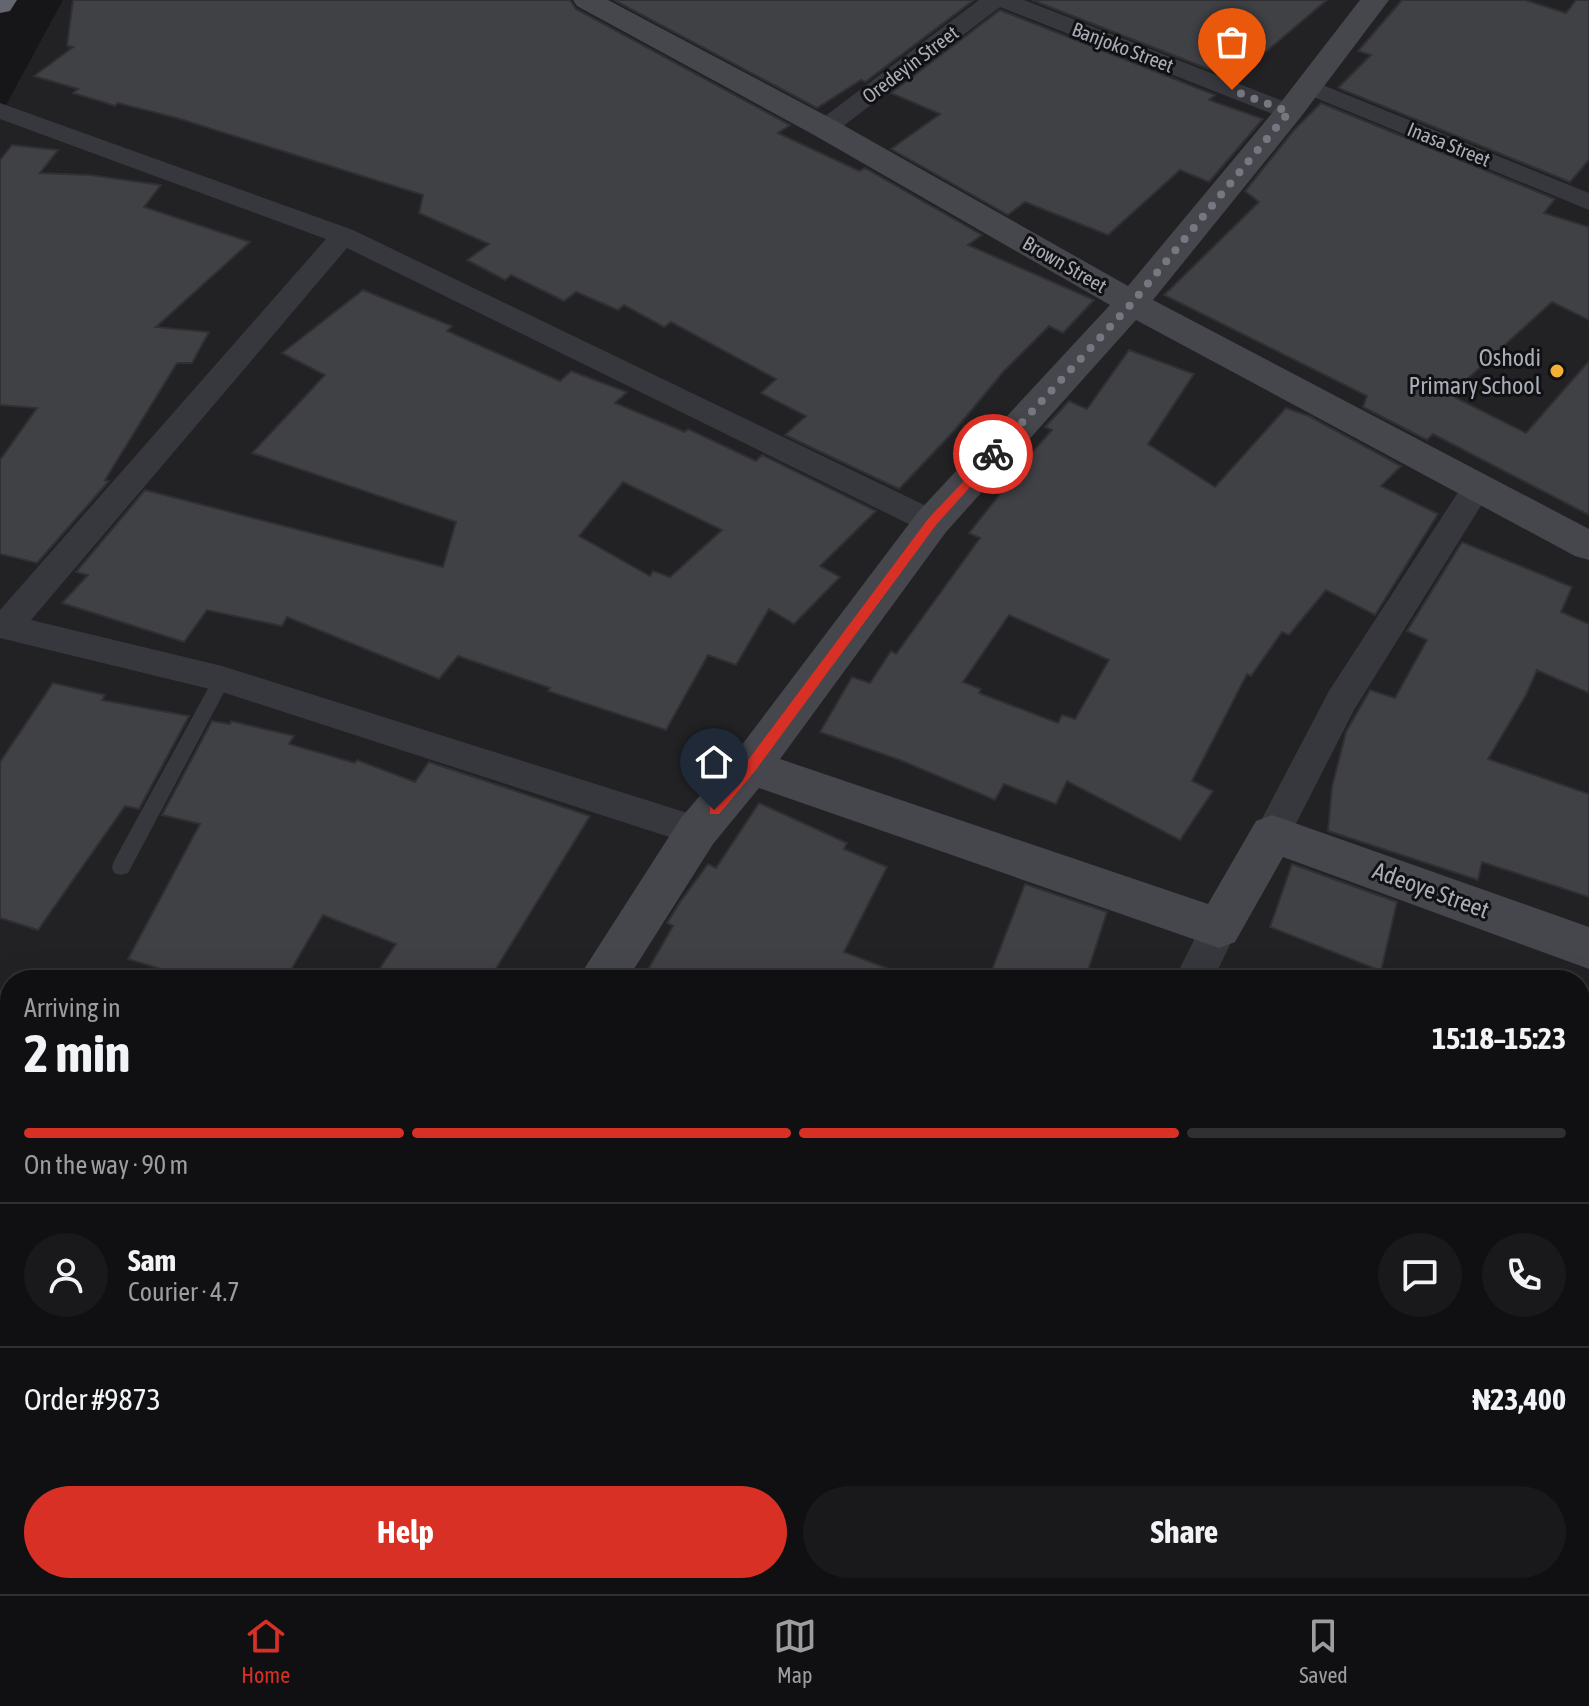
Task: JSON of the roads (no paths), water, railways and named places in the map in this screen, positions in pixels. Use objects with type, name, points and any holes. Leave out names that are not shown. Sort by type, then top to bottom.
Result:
[{"type":"street","name":"Brown Street","points":[[587,0],[825,128],[1132,303],[1589,546]]},
{"type":"street","name":"Oredeyin Street","points":[[825,128],[994,0]]},
{"type":"street","name":"Banjoko Street","points":[[1003,0],[1298,99]]},
{"type":"street","points":[[607,970],[697,831],[750,767],[932,522],[1132,303],[1375,0]]},
{"type":"street","name":"Inasa Street","points":[[1298,99],[1589,202]]},
{"type":"street","points":[[0,110],[343,236],[932,522]]},
{"type":"street","points":[[343,236],[3,626],[222,679],[697,831]]},
{"type":"street","points":[[1198,970],[1341,701],[1477,488]]},
{"type":"street","points":[[750,767],[1219,928]]},
{"type":"street","name":"Adeoye Street","points":[[1272,834],[1589,948]]},
{"type":"lane","points":[[121,867],[222,679]]},
{"type":"place","name":"Oshodi Primary School","points":[[1557,371]]}]
